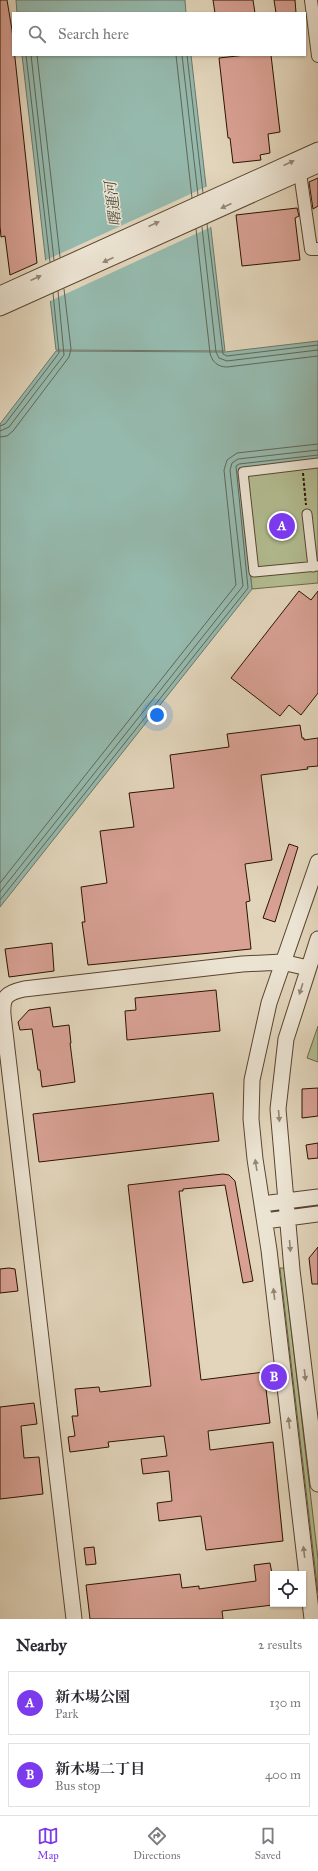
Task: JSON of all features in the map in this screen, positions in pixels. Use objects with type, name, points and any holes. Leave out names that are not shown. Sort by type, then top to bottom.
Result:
[{"type":"street","points":[[311,0],[313,39],[318,56]]},
{"type":"street","points":[[0,308],[261,183],[318,150]]},
{"type":"street","points":[[0,294],[261,183],[300,173],[318,165]]},
{"type":"street","points":[[300,173],[311,249],[318,249]]},
{"type":"street","points":[[307,514],[316,566],[254,572],[243,472],[318,463]]},
{"type":"street","points":[[312,1619],[265,1221],[251,1119],[252,1080],[267,1010],[282,962],[318,862]]},
{"type":"street","points":[[318,939],[286,1039],[278,1109],[286,1201],[315,1427],[318,1484]]},
{"type":"street","points":[[74,1619],[4,1023],[3,1001],[9,994],[24,989],[242,964],[282,962],[308,968]]},
{"type":"street","points":[[262,1204],[318,1197]]},
{"type":"street","points":[[265,1221],[318,1214]]},
{"type":"path","points":[[302,465],[307,514]]},
{"type":"green space","points":[[318,459],[318,583],[252,589],[239,468]]},
{"type":"green space","points":[[318,1026],[318,1062],[307,1058]]},
{"type":"green space","points":[[280,1268],[284,1268],[318,1559],[318,1593]]},
{"type":"water","points":[[16,0],[185,0],[186,12],[17,12]]},
{"type":"water","name":"曙運河","points":[[22,56],[191,56],[225,351],[56,350]]},
{"type":"water","points":[[318,341],[318,459],[239,468],[252,589],[0,907],[0,424],[56,351],[225,352]]},
{"type":"pier","points":[[208,186],[213,226],[48,302],[44,261]]},
{"type":"building","points":[[0,0],[7,0],[12,30],[12,56],[15,56],[37,263],[10,275],[5,236],[1,237]]},
{"type":"building","points":[[213,0],[253,0],[255,12],[215,12]]},
{"type":"building","points":[[274,0],[295,0],[296,12],[276,12]]},
{"type":"building","points":[[237,56],[271,56],[280,132],[268,134],[270,153],[260,155],[261,160],[233,163],[230,138],[228,138],[219,58]]},
{"type":"building","points":[[318,178],[318,206],[313,209],[309,182]]},
{"type":"building","points":[[297,208],[299,216],[295,218],[300,260],[242,266],[236,215]]},
{"type":"building","points":[[299,591],[311,600],[318,591],[318,693],[301,715],[289,705],[280,716],[231,678]]},
{"type":"building","points":[[300,725],[302,738],[304,738],[304,740],[318,738],[318,766],[307,767],[308,769],[261,775],[272,860],[245,864],[250,901],[246,902],[251,949],[88,965],[82,922],[85,922],[81,887],[107,883],[100,831],[134,827],[129,793],[174,788],[170,755],[229,747],[227,734]]},
{"type":"building","points":[[289,844],[298,847],[275,922],[263,918]]},
{"type":"building","points":[[52,943],[54,971],[9,977],[5,949]]},
{"type":"building","points":[[216,990],[220,1031],[127,1040],[125,1011],[136,1010],[135,998]]},
{"type":"building","points":[[50,1007],[53,1027],[69,1025],[75,1082],[42,1087],[32,1029],[20,1030],[18,1022],[29,1010]]},
{"type":"building","points":[[318,1088],[318,1116],[302,1118],[302,1089]]},
{"type":"building","points":[[213,1093],[219,1141],[39,1162],[33,1114]]},
{"type":"building","points":[[318,1143],[318,1158],[308,1159],[306,1145]]},
{"type":"building","points":[[223,1174],[229,1175],[235,1181],[253,1281],[243,1283],[225,1185],[183,1189],[183,1191],[179,1191],[201,1380],[264,1372],[270,1423],[208,1431],[210,1450],[273,1442],[283,1541],[206,1550],[201,1516],[159,1521],[157,1503],[172,1501],[169,1471],[143,1474],[141,1459],[167,1456],[164,1436],[108,1442],[109,1447],[70,1452],[68,1437],[75,1436],[72,1416],[78,1416],[75,1389],[99,1387],[100,1392],[151,1386],[128,1185]]},
{"type":"building","points":[[318,1247],[318,1284],[312,1284],[309,1258]]},
{"type":"building","points":[[0,1269],[15,1269],[18,1291],[0,1293]]},
{"type":"building","points":[[34,1403],[37,1424],[21,1426],[24,1458],[39,1457],[43,1494],[0,1499],[0,1407]]},
{"type":"building","points":[[94,1547],[96,1564],[86,1565],[84,1548]]},
{"type":"building","points":[[270,1563],[272,1571],[270,1571],[270,1605],[222,1611],[223,1619],[90,1619],[86,1585],[180,1574],[182,1588],[199,1586],[199,1589],[256,1581],[254,1565]]},
{"type":"place","name":"新木場公園","points":[[282,526]]},
{"type":"place","name":"新木場二丁目","points":[[274,1377]]}]
